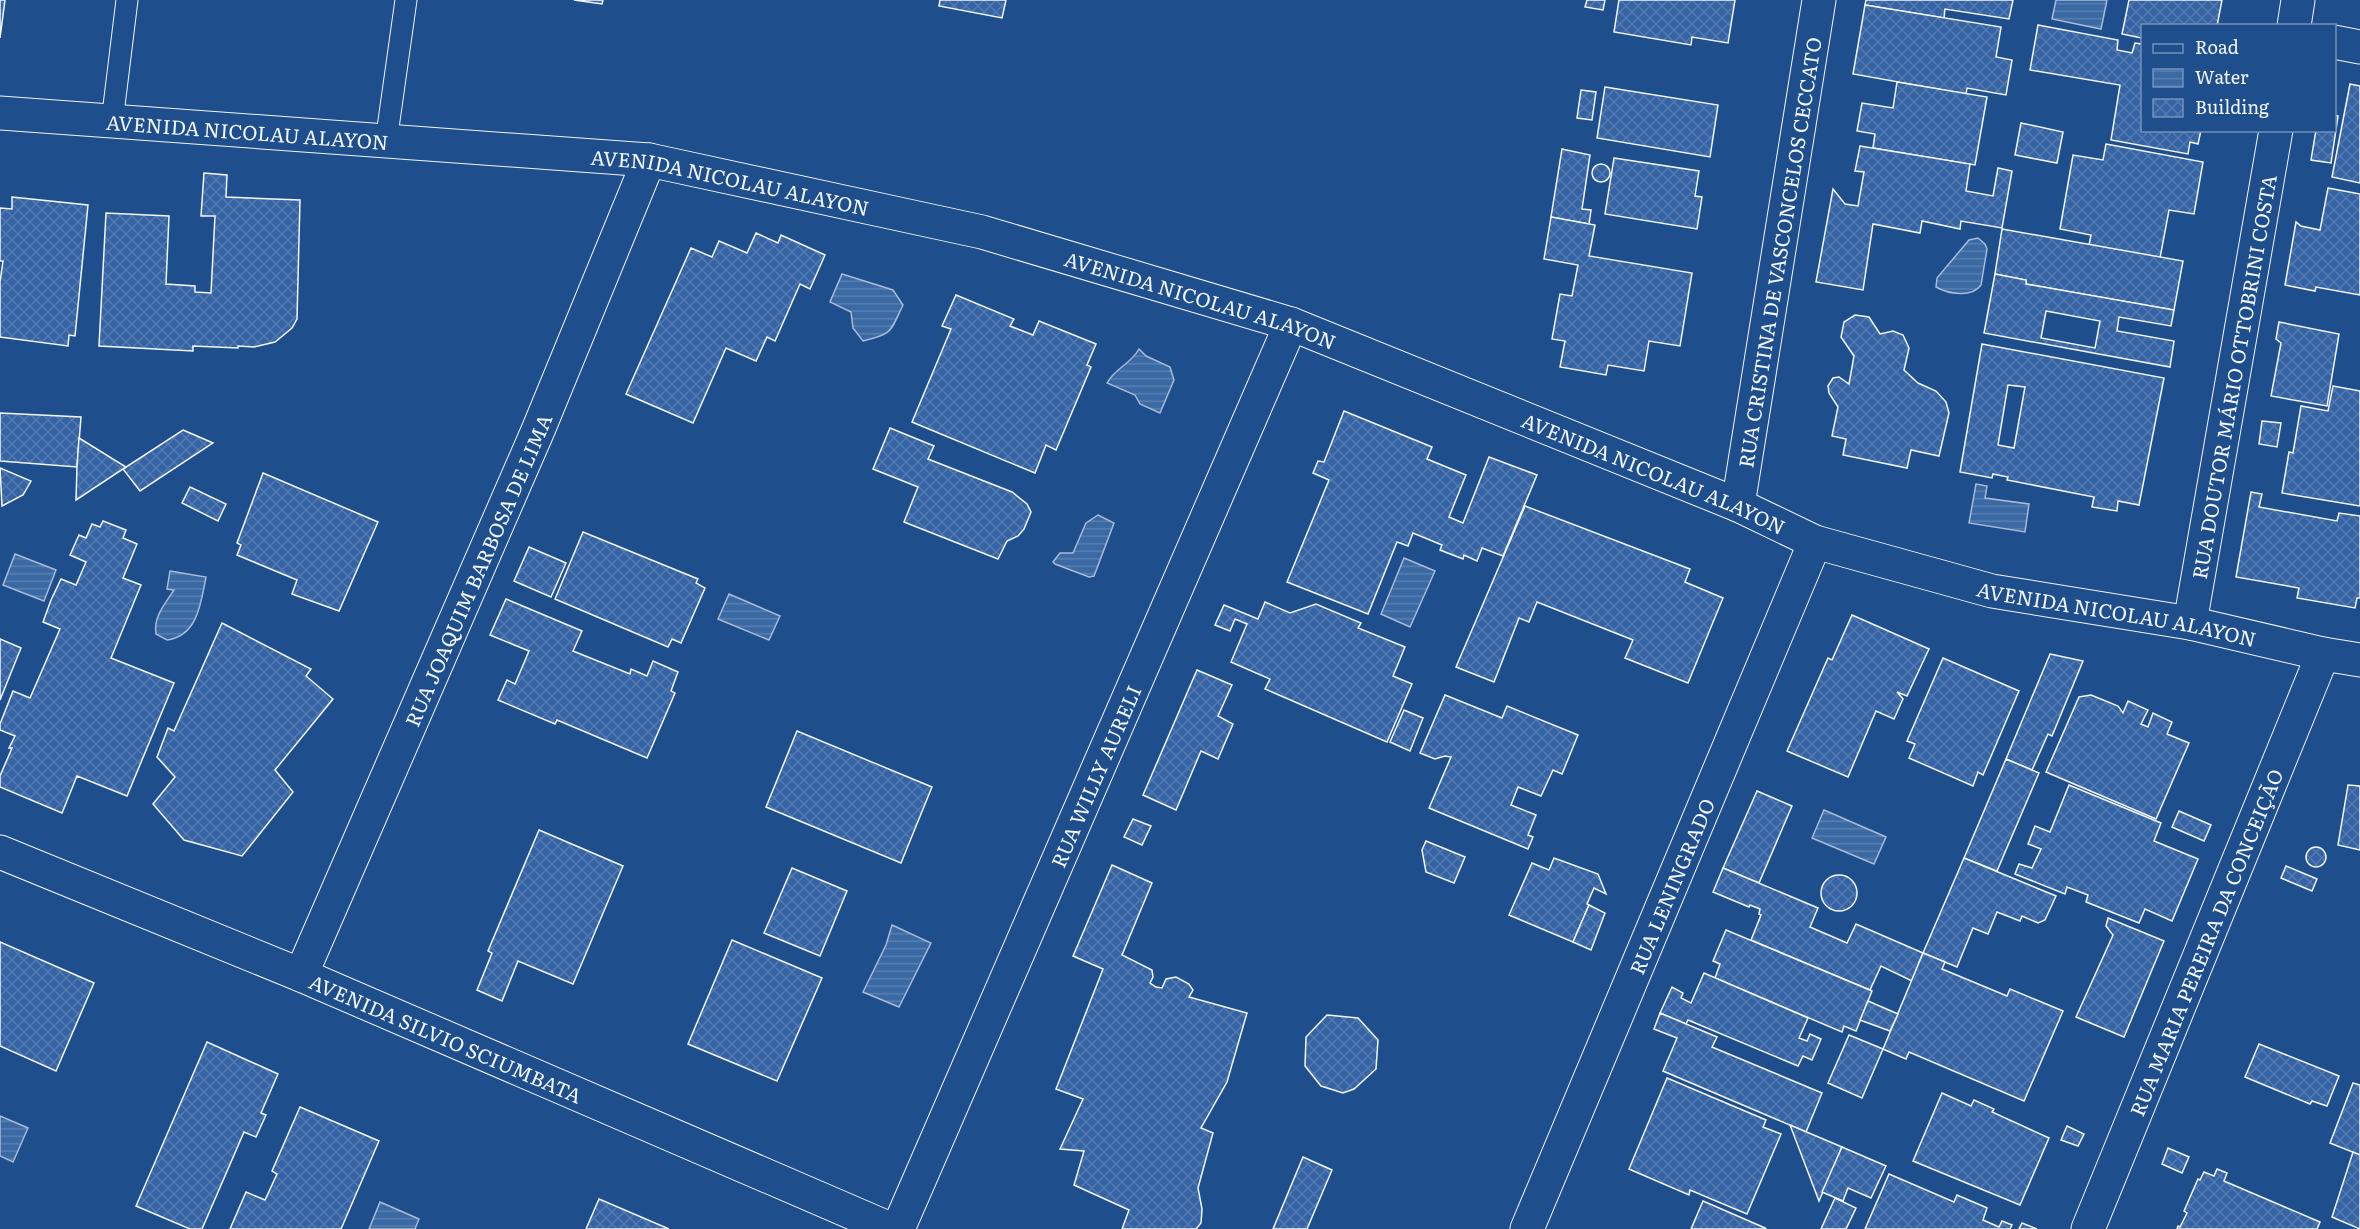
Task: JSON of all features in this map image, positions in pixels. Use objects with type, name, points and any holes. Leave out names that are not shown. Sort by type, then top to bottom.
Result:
[{"type":"street","name":"RUA CRISTINA DE VASCONCELOS CECCATO","points":[[1738,505],[1819,0]]},
{"type":"street","points":[[2294,24],[2298,0]]},
{"type":"street","points":[[2336,42],[2360,46]]},
{"type":"street","name":"AVENIDA NICOLAU ALAYON","points":[[0,113],[649,160],[982,232],[1291,324],[1738,505],[1815,542],[1992,591],[2190,623],[2323,654],[2360,660]]},
{"type":"street","name":"RUA DOUTOR MÁRIO OTTOBRINI COSTA","points":[[2190,623],[2276,132]]},
{"type":"street","name":"RUA JOAQUIM BARBOSA DE LIMA","points":[[302,975],[539,428],[649,160]]},
{"type":"street","name":"RUA WILLY AURELI","points":[[898,1229],[1291,324]]},
{"type":"street","name":"RUA LENINGRADO","points":[[1527,1229],[1815,542]]},
{"type":"street","name":"RUA MARIA PEREIRA DA CONCEIÇÃO","points":[[2088,1229],[2323,654]]},
{"type":"street","name":"AVENIDA SILVIO SCIUMBATA","points":[[0,852],[302,975],[890,1229]]},
{"type":"lane","points":[[112,122],[128,0]]},
{"type":"lane","points":[[386,142],[406,0]]},
{"type":"water","points":[[2056,0],[2107,0],[2101,29],[2052,19]]},
{"type":"water","points":[[1978,238],[1987,249],[1981,285],[1972,292],[1960,294],[1936,287],[1937,278],[1969,240]]},
{"type":"water","points":[[842,274],[893,290],[903,305],[893,326],[885,334],[863,341],[853,328],[851,312],[830,302]]},
{"type":"water","points":[[1139,349],[1146,356],[1170,367],[1174,380],[1160,413],[1140,404],[1135,395],[1107,383]]},
{"type":"water","points":[[1976,484],[1987,486],[1985,498],[2029,504],[2025,532],[1969,523]]},
{"type":"water","points":[[1098,515],[1114,523],[1094,576],[1089,577],[1055,564],[1053,562],[1060,553],[1073,553],[1086,523]]},
{"type":"water","points":[[15,554],[56,570],[44,601],[3,585]]},
{"type":"water","points":[[1404,558],[1435,571],[1410,627],[1381,614]]},
{"type":"water","points":[[170,571],[206,577],[200,607],[192,625],[177,637],[167,640],[156,634],[156,622],[160,611],[174,590],[167,589]]},
{"type":"water","points":[[729,594],[780,616],[769,640],[718,619]]},
{"type":"water","points":[[1824,810],[1886,837],[1874,864],[1812,838]]},
{"type":"water","points":[[892,925],[931,943],[899,1007],[863,992],[886,945]]},
{"type":"water","points":[[0,1116],[28,1128],[13,1162],[0,1156]]},
{"type":"water","points":[[380,1202],[419,1219],[415,1229],[369,1229]]},
{"type":"building","points":[[0,0],[5,0],[0,38]]},
{"type":"building","points":[[574,0],[603,0],[602,4]]},
{"type":"building","points":[[940,0],[1006,0],[1002,18],[939,6]]},
{"type":"building","points":[[1587,0],[1605,0],[1603,10],[1585,7]]},
{"type":"building","points":[[1619,0],[1735,0],[1728,43],[1692,37],[1691,45],[1614,32]]},
{"type":"building","points":[[1866,0],[2013,0],[2009,19],[1945,9],[1944,18],[1865,5]]},
{"type":"building","points":[[2129,0],[2222,0],[2217,24],[2141,24],[2141,38],[2122,34]]},
{"type":"building","points":[[1865,5],[2001,27],[1996,57],[2012,60],[2006,95],[1967,88],[1966,94],[1853,74]]},
{"type":"building","points":[[2038,25],[2118,40],[2117,50],[2132,53],[2135,43],[2141,44],[2141,132],[2201,132],[2198,144],[2190,142],[2188,154],[2111,140],[2120,85],[2030,70]]},
{"type":"building","points":[[1897,82],[1987,97],[1975,165],[1873,148],[1875,134],[1857,131],[1862,103],[1893,108]]},
{"type":"building","points":[[2350,84],[2360,86],[2360,183],[2332,177]]},
{"type":"building","points":[[1605,87],[1718,105],[1710,157],[1597,138]]},
{"type":"building","points":[[1581,90],[1596,92],[1592,120],[1577,118]]},
{"type":"building","points":[[2021,123],[2063,132],[2057,163],[2015,155]]},
{"type":"building","points":[[2316,132],[2336,132],[2331,163],[2311,160]]},
{"type":"building","points":[[2106,144],[2203,162],[2194,214],[2169,210],[2160,258],[2089,245],[2091,235],[2060,229],[2073,155],[2103,160]]},
{"type":"building","points":[[1860,146],[1970,164],[1966,191],[1993,196],[1998,168],[2012,171],[2002,228],[1961,221],[1960,229],[1922,221],[1920,233],[1873,224],[1863,290],[1816,282],[1833,189],[1845,204],[1858,206],[1864,172],[1855,171]]},
{"type":"building","points":[[1562,149],[1590,155],[1582,209],[1591,210],[1589,224],[1551,217]]},
{"type":"building","points":[[1614,158],[1699,171],[1695,196],[1702,197],[1697,229],[1605,214]]},
{"type":"building","points":[[1597,164],[1605,164],[1610,169],[1608,180],[1597,182],[1592,177],[1592,169]]},
{"type":"building","points":[[204,173],[227,175],[226,197],[300,200],[297,319],[292,328],[275,342],[254,347],[193,346],[193,351],[99,346],[106,213],[169,216],[166,284],[195,286],[195,292],[211,293],[215,216],[201,216]]},
{"type":"building","points":[[2328,188],[2360,194],[2360,295],[2316,287],[2315,291],[2285,285],[2296,222],[2301,226],[2320,230]]},
{"type":"building","points":[[12,197],[88,205],[75,336],[69,335],[68,346],[0,337],[0,282],[3,261],[0,261],[0,208],[12,209]]},
{"type":"building","points":[[1551,217],[1595,225],[1589,256],[1692,273],[1680,346],[1649,341],[1644,371],[1608,365],[1606,375],[1560,367],[1565,341],[1552,339],[1560,294],[1572,296],[1578,265],[1544,259]]},
{"type":"building","points":[[2002,229],[2183,261],[2174,310],[2026,284],[2026,280],[1995,274]]},
{"type":"building","points":[[756,233],[778,243],[781,235],[825,255],[810,289],[800,284],[775,341],[767,337],[756,361],[726,348],[693,423],[626,394],[691,248],[712,257],[719,241],[747,253]]},
{"type":"building","points":[[1995,274],[2026,280],[2026,284],[2174,310],[2171,326],[2119,317],[2117,331],[2174,341],[2170,367],[1984,333]],"holes":[[[2046,311],[2100,321],[2095,348],[2041,338]]]},
{"type":"building","points":[[956,295],[1014,319],[1010,326],[1033,335],[1039,321],[1096,344],[1087,365],[1091,367],[1056,450],[1046,445],[1035,473],[912,422],[951,329],[942,326]]},
{"type":"building","points":[[1855,315],[1869,317],[1880,334],[1893,331],[1903,335],[1909,348],[1904,370],[1918,383],[1936,391],[1946,402],[1949,413],[1939,456],[1911,450],[1907,468],[1843,455],[1846,439],[1832,436],[1838,407],[1829,393],[1828,386],[1833,378],[1839,377],[1849,384],[1854,356],[1841,337],[1844,322]]},
{"type":"building","points":[[2279,322],[2339,334],[2327,406],[2271,396],[2281,343],[2276,339]]},
{"type":"building","points":[[1982,344],[2164,378],[2139,505],[2118,501],[2117,511],[2092,507],[2094,497],[2007,480],[2008,477],[1993,474],[1992,478],[1960,472]],"holes":[[[2008,385],[2025,387],[2014,448],[1998,445]]]},
{"type":"building","points":[[2333,386],[2360,391],[2360,506],[2282,493],[2289,452],[2293,453],[2301,406],[2328,411]]},
{"type":"building","points":[[1344,411],[1432,447],[1427,459],[1466,475],[1449,517],[1463,523],[1489,457],[1537,475],[1503,556],[1482,548],[1477,561],[1464,555],[1463,559],[1440,550],[1442,545],[1413,533],[1408,546],[1397,542],[1368,614],[1287,582],[1329,480],[1313,473],[1318,461],[1324,462]]},
{"type":"building","points":[[0,413],[81,417],[77,467],[0,461]]},
{"type":"building","points":[[2262,421],[2281,423],[2277,447],[2259,444]]},
{"type":"building","points":[[890,428],[934,446],[928,459],[1012,492],[1027,504],[1031,512],[1024,529],[1018,536],[1007,541],[998,559],[904,522],[918,487],[873,469]]},
{"type":"building","points":[[183,430],[213,443],[140,491],[123,469]]},
{"type":"building","points":[[79,438],[126,467],[76,500],[77,467]]},
{"type":"building","points":[[0,468],[31,481],[23,495],[2,506]]},
{"type":"building","points":[[263,473],[378,522],[339,611],[292,594],[297,580],[237,555],[241,545],[237,543]]},
{"type":"building","points":[[190,487],[226,504],[218,521],[182,503]]},
{"type":"building","points":[[2251,492],[2262,494],[2259,507],[2337,521],[2339,513],[2360,516],[2360,598],[2357,598],[2355,608],[2297,598],[2299,588],[2236,577]]},
{"type":"building","points":[[1525,506],[1690,569],[1685,582],[1723,598],[1688,683],[1625,658],[1633,640],[1537,602],[1529,622],[1519,618],[1494,682],[1456,667]]},
{"type":"building","points":[[103,521],[126,530],[123,538],[137,544],[123,578],[141,585],[111,658],[174,683],[127,796],[77,776],[62,813],[0,787],[0,776],[15,736],[0,730],[0,724],[13,691],[30,698],[60,629],[43,622],[61,579],[76,585],[86,562],[70,555],[79,535],[86,538],[92,524],[100,527]]},
{"type":"building","points":[[583,532],[698,579],[696,583],[705,588],[681,643],[672,639],[668,647],[555,599]]},
{"type":"building","points":[[529,547],[566,563],[551,597],[514,581]]},
{"type":"building","points":[[506,599],[582,631],[573,651],[630,674],[631,669],[647,676],[653,661],[678,672],[671,691],[675,693],[647,758],[557,720],[555,724],[498,700],[507,680],[515,684],[529,651],[490,635]]},
{"type":"building","points":[[1265,602],[1290,613],[1316,604],[1361,623],[1358,628],[1405,647],[1393,676],[1412,684],[1387,742],[1265,689],[1270,679],[1231,662],[1247,624],[1235,619],[1230,631],[1215,625],[1224,605],[1258,619]]},
{"type":"building","points":[[1852,615],[1929,649],[1907,696],[1897,692],[1903,699],[1894,719],[1876,711],[1848,777],[1787,751],[1828,658],[1832,660]]},
{"type":"building","points":[[222,623],[311,669],[306,676],[333,699],[275,770],[293,792],[242,856],[184,840],[153,804],[175,777],[157,757],[168,728],[174,731]]},
{"type":"building","points":[[0,639],[21,648],[0,700]]},
{"type":"building","points":[[2050,654],[2083,661],[2052,736],[2048,734],[2032,770],[2006,759]]},
{"type":"building","points":[[1943,658],[2019,691],[1983,775],[1978,772],[1973,786],[1909,758],[1915,744],[1907,741]]},
{"type":"building","points":[[1197,670],[1232,685],[1218,716],[1233,724],[1218,759],[1201,751],[1176,810],[1143,795]]},
{"type":"building","points":[[1445,695],[1502,718],[1507,706],[1578,735],[1562,774],[1553,770],[1541,796],[1518,787],[1511,805],[1536,815],[1528,835],[1533,837],[1528,849],[1429,808],[1451,757],[1435,759],[1420,753]]},
{"type":"building","points":[[2091,695],[2118,706],[2123,713],[2128,701],[2148,710],[2141,724],[2148,727],[2153,713],[2172,722],[2167,734],[2189,743],[2156,819],[2046,772],[2079,697]]},
{"type":"building","points":[[1404,710],[1423,718],[1410,751],[1390,742]]},
{"type":"building","points":[[797,731],[932,787],[901,863],[766,807]]},
{"type":"building","points":[[2006,759],[2039,773],[1997,871],[1964,858]]},
{"type":"building","points":[[2069,785],[2161,823],[2154,841],[2198,859],[2172,921],[2145,909],[2139,923],[2086,902],[2088,895],[2067,887],[2065,894],[2015,874],[2019,864],[2032,868],[2041,849],[2028,844],[2035,826],[2050,832]]},
{"type":"building","points":[[2348,785],[2360,786],[2360,850],[2338,845]]},
{"type":"building","points":[[1757,791],[1792,806],[1759,883],[1723,868]]},
{"type":"building","points":[[2179,811],[2211,825],[2204,841],[2172,827]]},
{"type":"building","points":[[1133,819],[1151,826],[1142,845],[1124,837]]},
{"type":"building","points":[[539,830],[623,866],[573,984],[518,961],[502,1001],[477,990],[492,953],[488,951]]},
{"type":"building","points":[[1426,841],[1465,857],[1454,883],[1426,872],[1422,850]]},
{"type":"building","points":[[2316,847],[2323,850],[2326,857],[2323,864],[2316,867],[2309,864],[2306,857],[2309,850]]},
{"type":"building","points":[[1554,858],[1598,874],[1606,894],[1594,888],[1573,942],[1509,915],[1532,863],[1549,870]]},
{"type":"building","points":[[1964,858],[2056,896],[2045,920],[2038,923],[2022,916],[2020,921],[1997,912],[1988,934],[1973,928],[1957,967],[1923,953]]},
{"type":"building","points":[[1112,865],[1152,883],[1122,955],[1152,970],[1153,977],[1150,983],[1156,987],[1162,988],[1166,979],[1176,977],[1189,984],[1193,990],[1189,997],[1247,1013],[1227,1082],[1201,1128],[1213,1133],[1198,1188],[1202,1209],[1201,1223],[1196,1229],[1122,1229],[1129,1210],[1074,1185],[1084,1151],[1060,1149],[1083,1099],[1056,1089],[1103,969],[1073,956]]},
{"type":"building","points":[[2286,866],[2317,879],[2312,891],[2281,878]]},
{"type":"building","points":[[792,868],[847,891],[820,956],[764,933]]},
{"type":"building","points":[[1723,868],[1818,908],[1810,927],[1847,943],[1856,924],[1923,953],[1912,981],[1881,966],[1870,990],[1751,940],[1761,915],[1759,914],[1760,909],[1750,905],[1749,907],[1713,892]]},
{"type":"building","points":[[1839,875],[1852,880],[1857,893],[1852,906],[1839,911],[1826,906],[1821,893],[1826,880]]},
{"type":"building","points":[[1589,905],[1605,913],[1591,950],[1573,942]]},
{"type":"building","points":[[2108,918],[2164,941],[2124,1037],[2076,1017],[2113,935],[2106,926]]},
{"type":"building","points":[[1726,930],[1872,991],[1856,1031],[1844,1026],[1842,1032],[1715,978],[1720,964],[1713,961]]},
{"type":"building","points":[[732,940],[822,978],[777,1081],[688,1044]]},
{"type":"building","points":[[0,942],[94,983],[56,1071],[0,1046]]},
{"type":"building","points":[[1923,953],[1945,962],[1942,969],[2007,996],[2010,989],[2063,1011],[2024,1101],[1909,1052],[1906,1059],[1883,1049]]},
{"type":"building","points":[[1704,973],[1808,1018],[1799,1038],[1807,1041],[1810,1034],[1821,1039],[1812,1060],[1803,1056],[1798,1066],[1688,1020],[1686,1024],[1660,1013],[1672,987],[1683,993],[1681,998],[1691,1003]]},
{"type":"building","points":[[1868,1001],[1898,1014],[1890,1031],[1860,1020]]},
{"type":"building","points":[[1660,1013],[1717,1037],[1712,1047],[1822,1093],[1806,1132],[1663,1071],[1677,1038],[1654,1029]]},
{"type":"building","points":[[1327,1015],[1358,1018],[1378,1040],[1376,1069],[1354,1089],[1343,1093],[1321,1086],[1305,1066],[1306,1037]]},
{"type":"building","points":[[1849,1035],[1883,1049],[1862,1098],[1828,1083]]},
{"type":"building","points":[[207,1042],[278,1074],[261,1113],[266,1115],[256,1137],[244,1132],[202,1229],[190,1229],[136,1206]]},
{"type":"building","points":[[2259,1044],[2339,1076],[2327,1106],[2312,1101],[2310,1104],[2245,1077]]},
{"type":"building","points":[[1667,1078],[1766,1120],[1763,1127],[1781,1134],[1747,1214],[1690,1190],[1689,1195],[1629,1169]]},
{"type":"building","points":[[2353,1083],[2360,1085],[2360,1155],[2330,1143]]},
{"type":"building","points":[[1942,1093],[1971,1106],[1974,1100],[1994,1109],[1992,1112],[2049,1138],[2020,1205],[1913,1161]]},
{"type":"building","points":[[300,1107],[379,1141],[341,1229],[230,1229],[246,1192],[265,1200],[277,1174],[272,1171]]},
{"type":"building","points":[[1790,1125],[1842,1147],[1819,1201]]},
{"type":"building","points":[[2067,1126],[2084,1134],[2078,1146],[2061,1140]]},
{"type":"building","points":[[1842,1147],[1886,1166],[1871,1198],[1848,1188],[1843,1201],[1822,1192]]},
{"type":"building","points":[[2168,1148],[2189,1157],[2182,1173],[2162,1164]]},
{"type":"building","points":[[2353,1152],[2360,1155],[2360,1229],[2332,1217]]},
{"type":"building","points":[[1303,1157],[1332,1170],[1307,1229],[1273,1229]]},
{"type":"building","points":[[2217,1169],[2227,1173],[2224,1181],[2320,1222],[2317,1229],[2177,1229],[2187,1213],[2184,1211],[2198,1179],[2200,1180],[2204,1172],[2214,1176]]},
{"type":"building","points":[[1889,1174],[1954,1202],[1957,1195],[1985,1207],[1987,1208],[1983,1220],[1999,1227],[2002,1221],[2012,1225],[2010,1229],[1865,1229]]},
{"type":"building","points":[[1835,1198],[1856,1208],[1846,1229],[1821,1229]]},
{"type":"building","points":[[599,1199],[669,1229],[586,1229]]},
{"type":"building","points":[[1703,1201],[1765,1228],[1766,1229],[1691,1229]]},
{"type":"building","points":[[2022,1223],[2037,1229],[2019,1229]]}]
